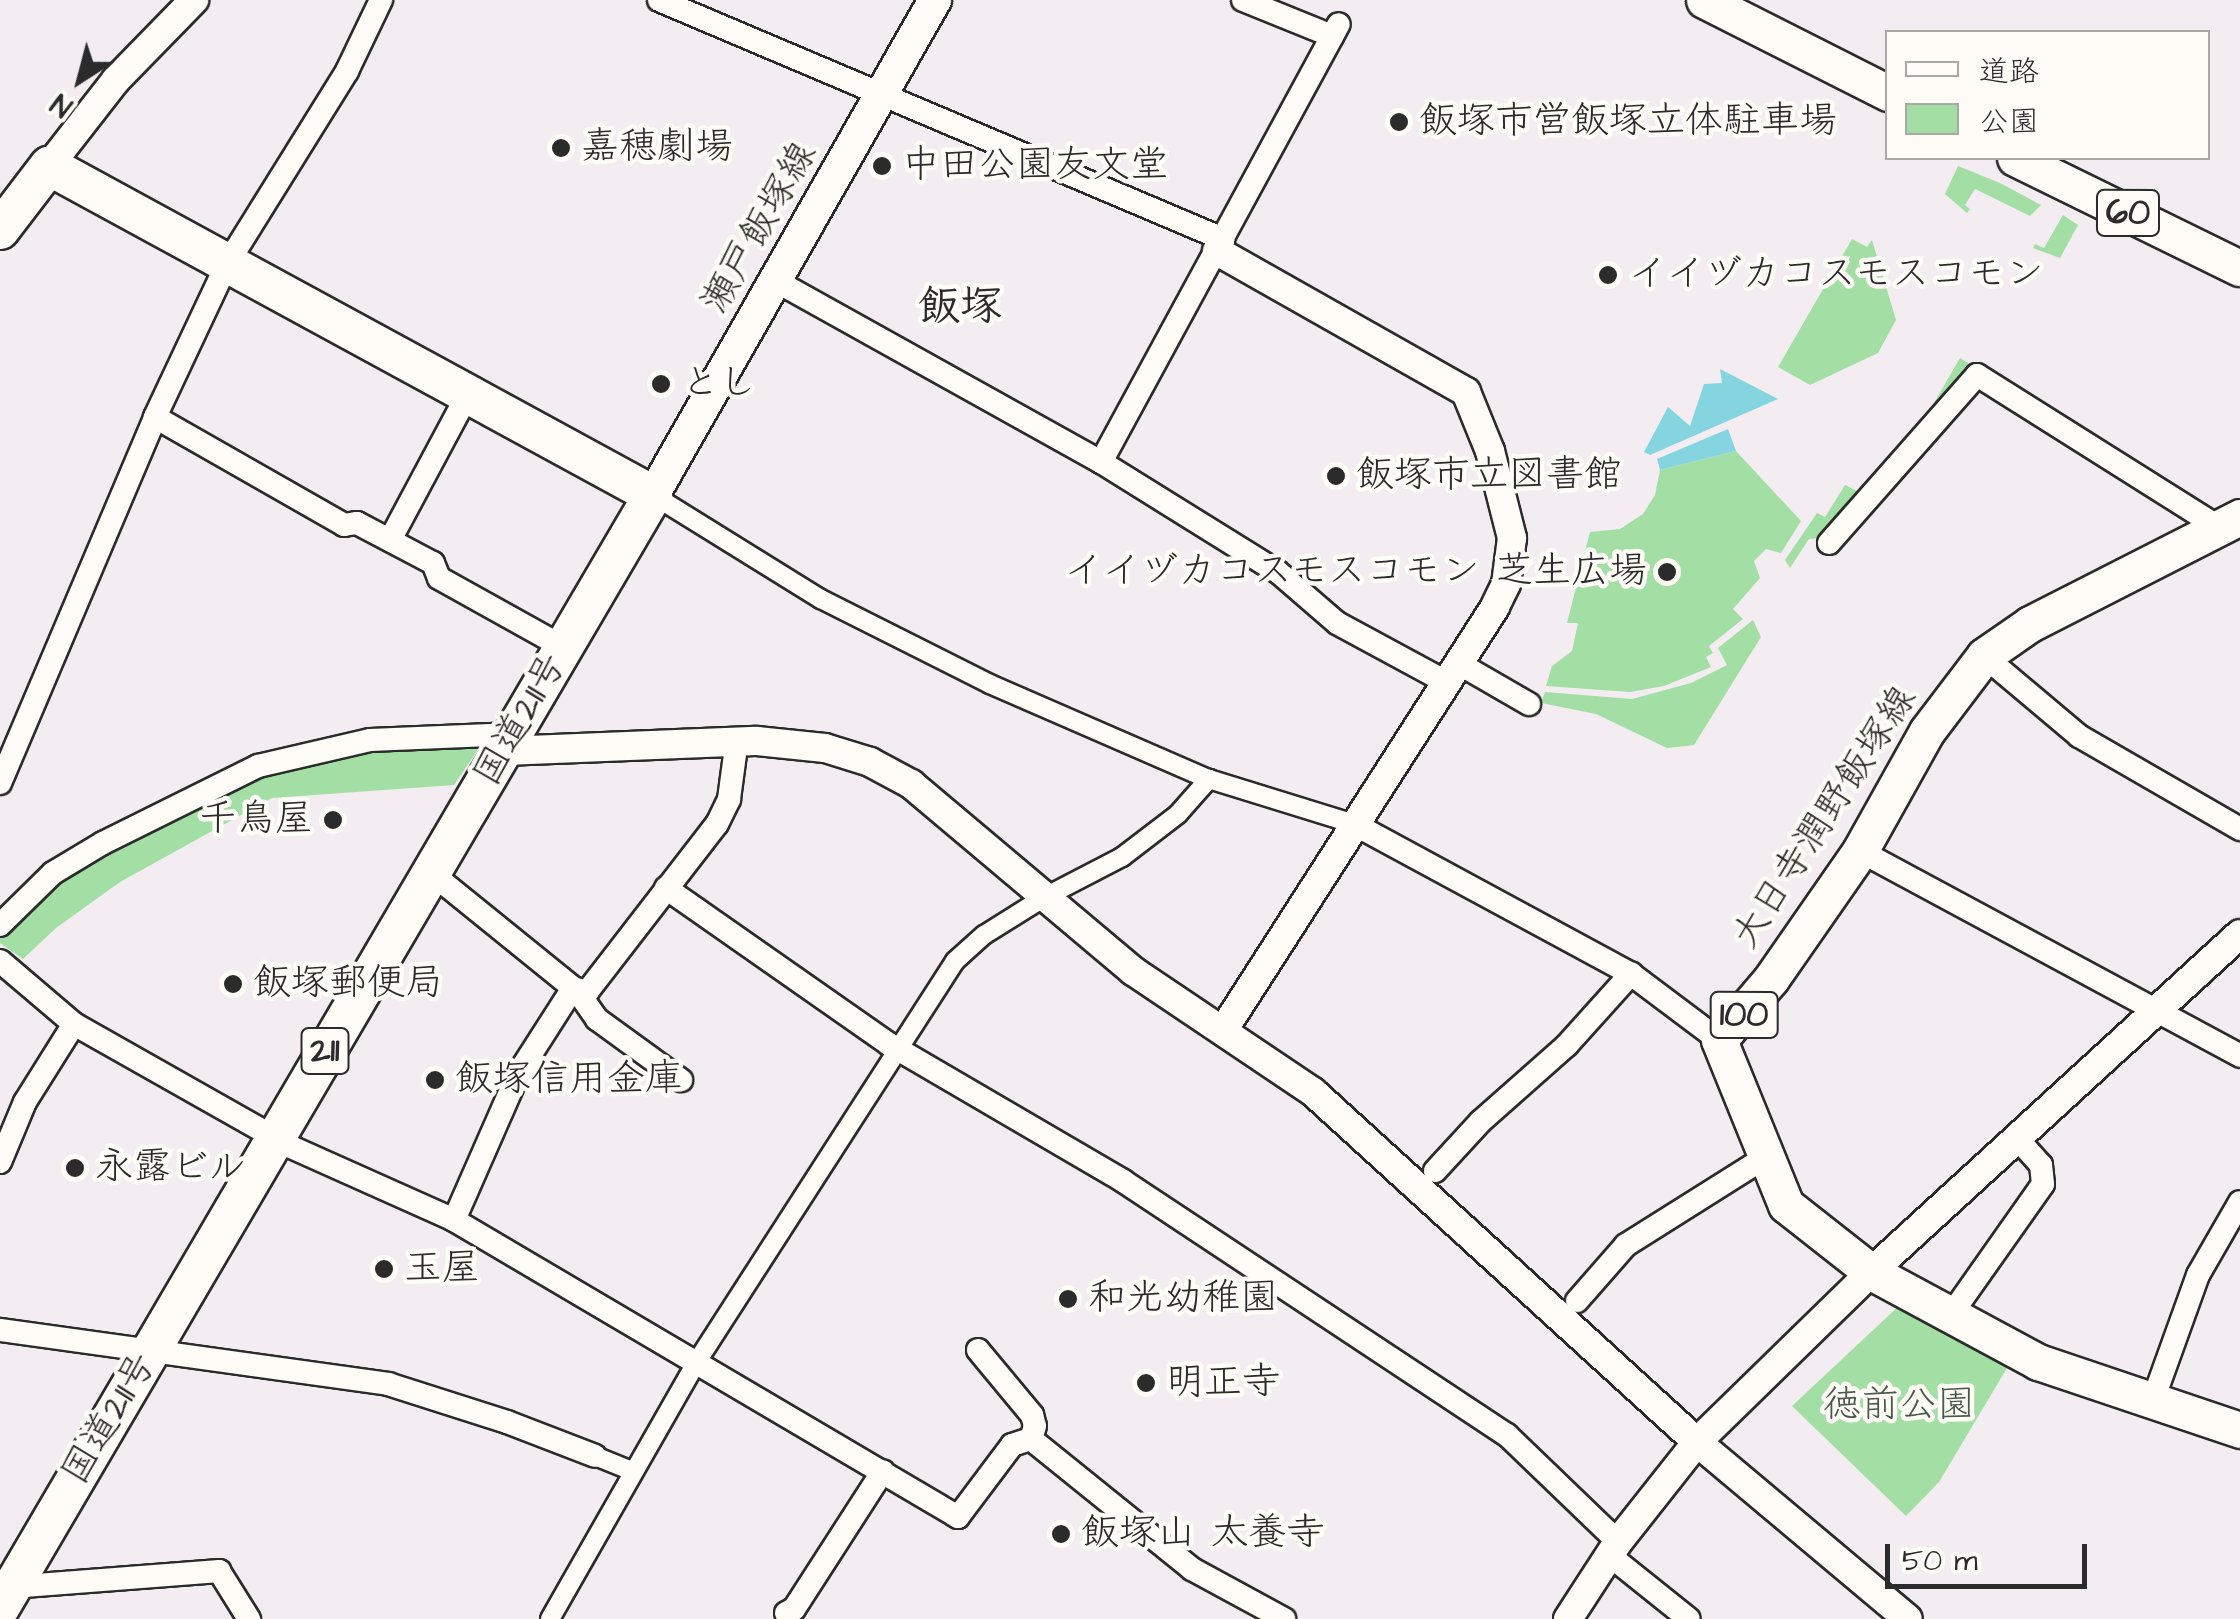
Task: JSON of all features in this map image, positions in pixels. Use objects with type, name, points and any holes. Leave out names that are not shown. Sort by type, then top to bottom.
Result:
[{"type":"highway","points":[[0,230],[48,166],[652,495]]},
{"type":"highway","name":"国道211号","points":[[6,1598],[652,495]]},
{"type":"main road","name":"瀬戸飯塚線","points":[[652,495],[935,0]]},
{"type":"main road","points":[[1704,0],[1885,91]]},
{"type":"main road","name":"60","points":[[2020,160],[2240,268]]},
{"type":"main road","name":"大日寺潤野飯塚線","points":[[1719,1040],[1771,980],[1860,851],[1928,731],[1984,656],[2030,624],[2228,522]]},
{"type":"main road","name":"100","points":[[1719,1040],[1786,1205],[1871,1272],[2038,1362],[2240,1430]]},
{"type":"street","points":[[48,166],[116,80],[194,0]]},
{"type":"street","points":[[0,784],[155,417],[227,264],[347,71],[381,0]]},
{"type":"street","points":[[660,0],[883,92],[1220,245],[1470,396],[1490,451],[1512,538],[1506,584],[1224,1029]]},
{"type":"street","points":[[1101,462],[1336,30],[1243,0]]},
{"type":"street","points":[[776,281],[1101,462],[1278,572],[1337,623],[1529,704]]},
{"type":"street","points":[[1829,543],[1977,375],[2228,522]]},
{"type":"street","points":[[390,540],[467,396]]},
{"type":"street","points":[[155,417],[344,525],[357,523],[433,563],[439,578],[563,646]]},
{"type":"street","points":[[652,495],[821,599],[900,641],[1209,779],[1354,824],[1630,974],[1719,1040]]},
{"type":"street","points":[[1984,656],[2080,736],[2240,829]]},
{"type":"street","points":[[0,924],[53,873],[258,766],[370,740],[736,740],[825,748],[870,762],[911,784],[1134,972],[1224,1029],[1312,1092],[1697,1442],[1908,1619]]},
{"type":"street","points":[[454,1220],[518,1074],[575,990],[592,988],[717,824],[729,799],[736,740]]},
{"type":"street","points":[[550,1619],[696,1363],[955,960],[984,935],[1043,898],[1122,858],[1178,814],[1209,779]]},
{"type":"street","points":[[1860,851],[2158,1008],[2240,1056]]},
{"type":"street","points":[[430,872],[575,990],[597,1019],[680,1080]]},
{"type":"street","points":[[666,888],[896,1048],[1123,1181],[1507,1435],[1614,1548],[1689,1619]]},
{"type":"street","points":[[1568,1619],[1614,1548],[1697,1442],[1871,1272],[2240,934]]},
{"type":"street","points":[[0,961],[74,1024],[275,1138],[454,1220],[958,1516],[1012,1446],[1031,1439]]},
{"type":"street","points":[[1436,1171],[1480,1122],[1567,1044],[1630,974]]},
{"type":"street","points":[[0,1162],[25,1102],[74,1024]]},
{"type":"street","points":[[1950,1316],[2042,1184],[2041,1165],[2017,1138]]},
{"type":"street","points":[[1577,1300],[1626,1244],[1766,1157]]},
{"type":"street","points":[[2153,1400],[2198,1275],[2240,1202]]},
{"type":"street","points":[[0,1330],[148,1354],[388,1384],[507,1422],[632,1471]]},
{"type":"street","points":[[978,1350],[1032,1416],[1035,1426],[1031,1439]]},
{"type":"street","points":[[1031,1439],[1192,1569],[1284,1619]]},
{"type":"street","points":[[786,1613],[794,1609],[883,1471]]},
{"type":"street","points":[[6,1598],[219,1571],[250,1619]]},
{"type":"green space","points":[[1958,166],[2041,205],[2030,216],[1975,189],[1965,205],[1970,209],[1967,213],[1945,194]]},
{"type":"green space","points":[[2063,215],[2078,225],[2060,258],[2033,248],[2035,244],[2044,248]]},
{"type":"green space","points":[[1852,239],[1867,247],[1872,240],[1896,320],[1878,353],[1810,385],[1778,367]]},
{"type":"green space","points":[[1960,358],[1976,368],[1905,446],[1931,408]]},
{"type":"green space","name":"イイヅカコスモスコモン 芝生広場","points":[[1736,451],[1801,521],[1781,553],[1766,549],[1754,561],[1760,578],[1733,609],[1743,619],[1709,646],[1713,653],[1706,657],[1711,667],[1664,686],[1630,692],[1546,686],[1552,666],[1572,651],[1578,623],[1567,623],[1590,532],[1620,529],[1643,514],[1655,495],[1660,470]]},
{"type":"green space","points":[[1845,485],[1863,494],[1827,537],[1809,539],[1790,568],[1785,560],[1817,513],[1825,517]]},
{"type":"green space","points":[[1753,620],[1761,637],[1694,745],[1667,748],[1596,714],[1541,703],[1545,692],[1632,699],[1691,683],[1727,665],[1718,648]]},
{"type":"green space","points":[[482,744],[454,785],[272,798],[120,882],[56,928],[23,959],[0,943],[0,936],[67,875],[261,773],[382,749]]},
{"type":"green space","name":"徳前公園","points":[[1902,1303],[2013,1358],[1939,1482],[1906,1516],[1792,1406]]},
{"type":"water","points":[[1720,369],[1778,399],[1650,455],[1644,452],[1668,407],[1690,426],[1704,384],[1722,383]]},
{"type":"water","points":[[1728,429],[1736,451],[1660,470],[1657,459]]},
{"type":"place","name":"飯塚市営飯塚立体駐車場","points":[[1399,122]]},
{"type":"place","name":"嘉穂劇場","points":[[561,148]]},
{"type":"place","name":"中田公園友文堂","points":[[882,166]]},
{"type":"place","name":"イイヅカコスモスコモン","points":[[1608,275]]},
{"type":"place","name":"とし","points":[[661,384]]},
{"type":"place","name":"飯塚市立図書館","points":[[1336,476]]},
{"type":"place","name":"イイヅカコスモスコモン 芝生広場","points":[[1667,572]]},
{"type":"place","name":"千鳥屋","points":[[333,820]]},
{"type":"place","name":"飯塚郵便局","points":[[233,984]]},
{"type":"place","name":"飯塚信用金庫","points":[[435,1080]]},
{"type":"place","name":"永露ビル","points":[[75,1168]]},
{"type":"place","name":"玉屋","points":[[384,1269]]},
{"type":"place","name":"和光幼稚園","points":[[1068,1299]]},
{"type":"place","name":"明正寺","points":[[1146,1383]]},
{"type":"place","name":"飯塚山 太養寺","points":[[1061,1534]]},
{"type":"district","name":"飯塚","points":[[960,307]]}]
